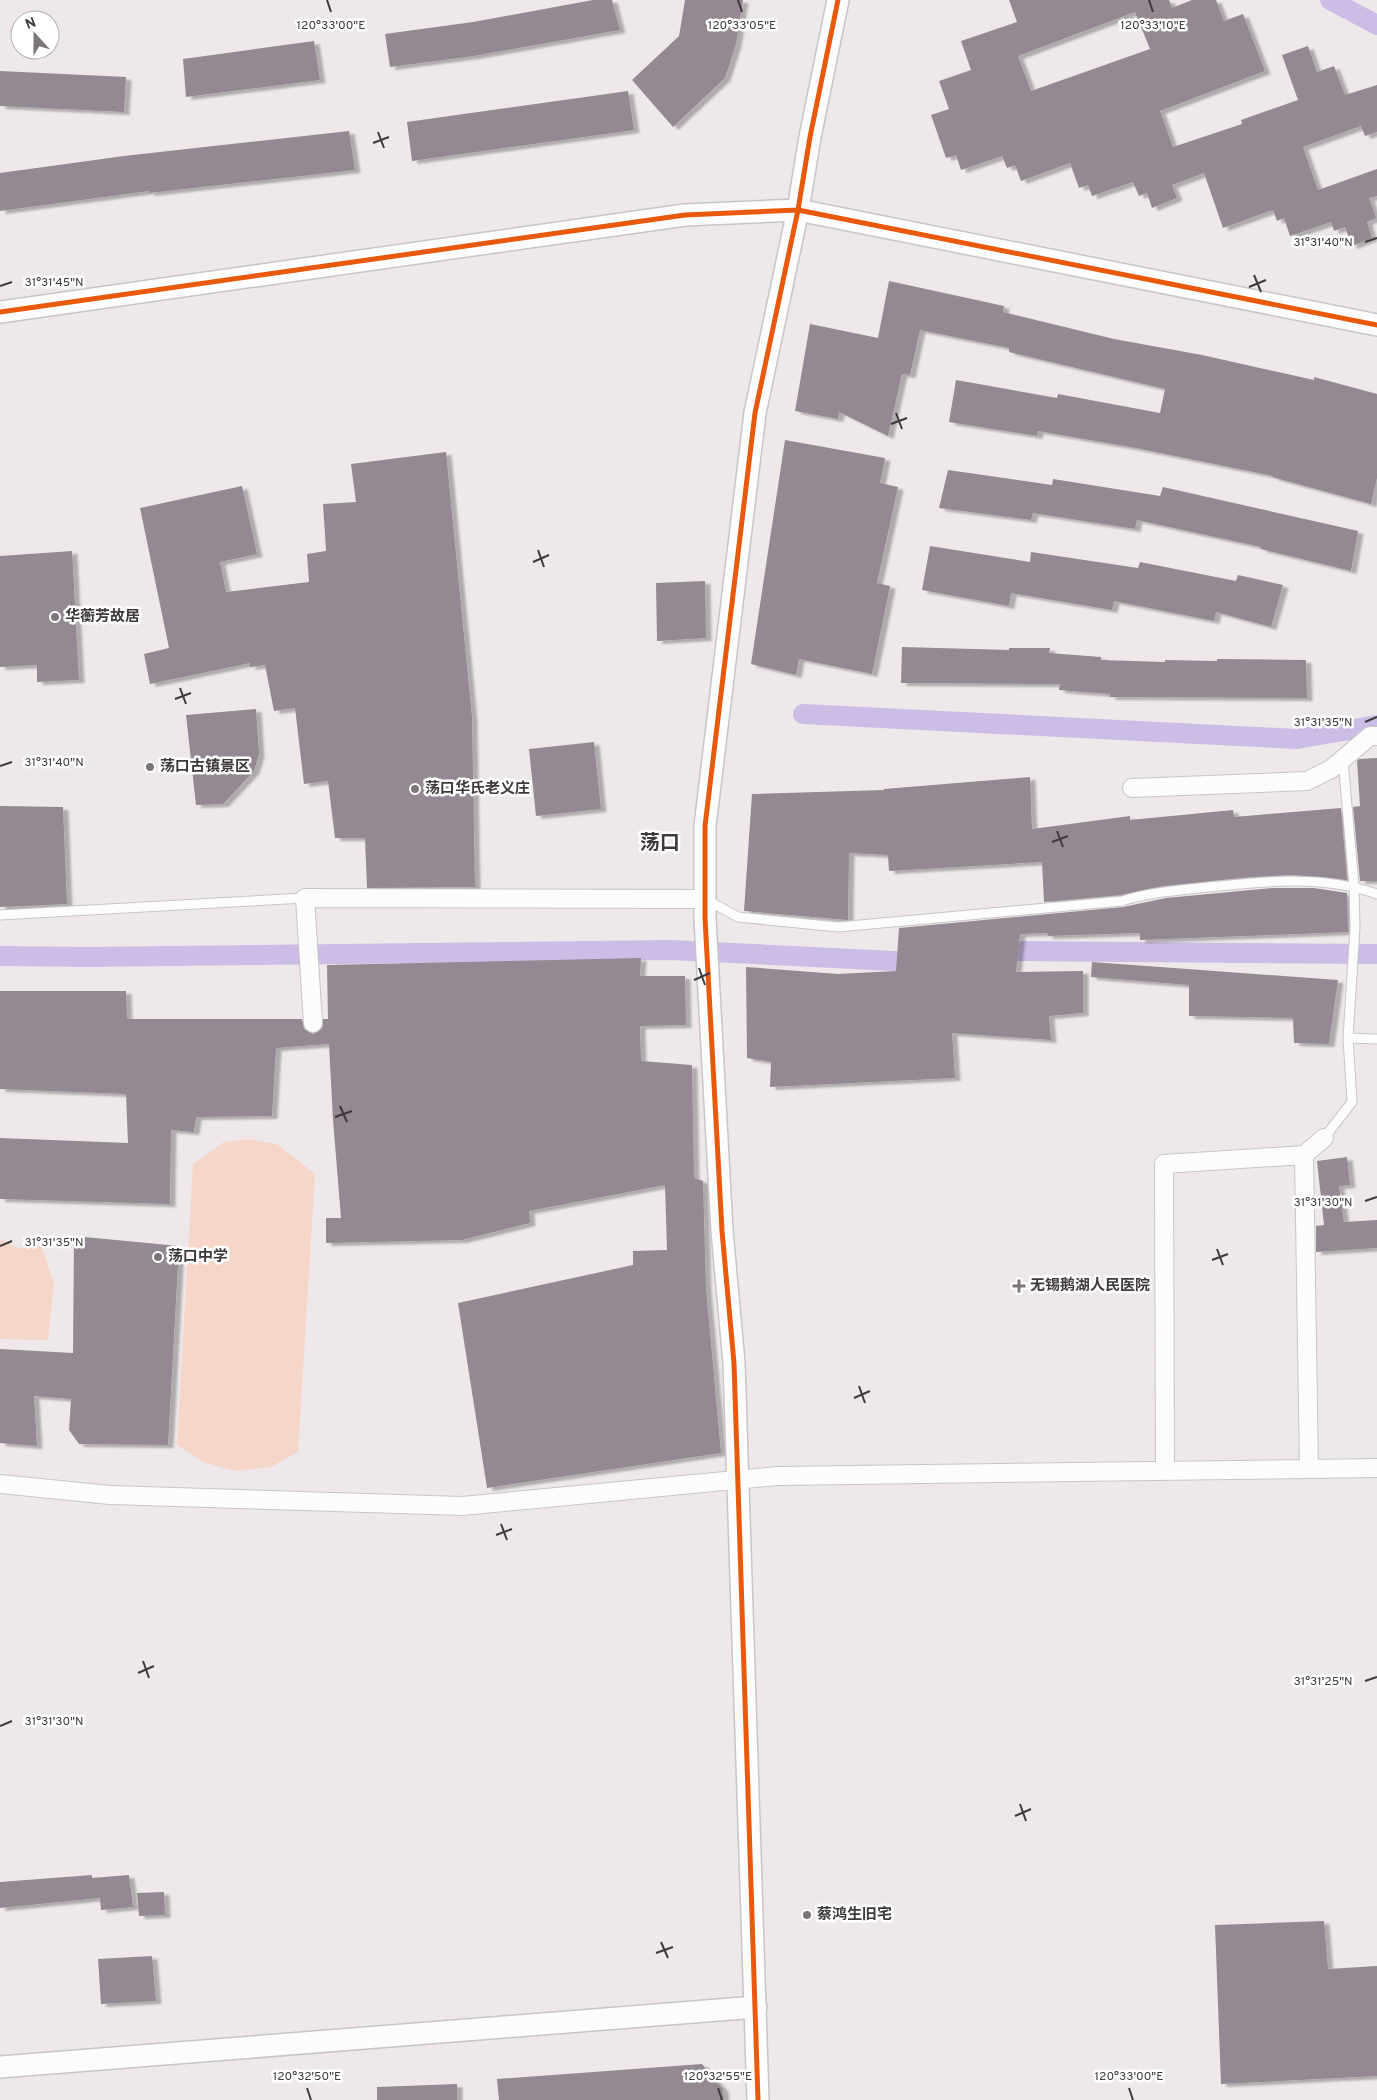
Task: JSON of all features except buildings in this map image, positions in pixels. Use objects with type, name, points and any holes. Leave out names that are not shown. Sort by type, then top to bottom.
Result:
[{"type":"street","points":[[758,2100],[734,1363],[722,1231],[709,995],[705,908],[705,826],[755,413],[798,210],[810,137],[838,0]]},
{"type":"street","points":[[0,312],[685,215],[798,210],[1377,325]]},
{"type":"street","points":[[1132,788],[1307,781],[1332,769],[1370,736],[1377,736]]},
{"type":"street","points":[[313,1023],[305,898],[705,908]]},
{"type":"street","points":[[1165,1471],[1164,1164],[1304,1155],[1324,1138]]},
{"type":"street","points":[[1304,1155],[1309,1469]]},
{"type":"street","points":[[0,1484],[110,1495],[462,1506],[777,1476],[1377,1468]]},
{"type":"street","points":[[0,2067],[756,2007]]},
{"type":"lane","points":[[1324,1138],[1352,1102],[1348,1038],[1355,928],[1354,886],[1343,759]]},
{"type":"lane","points":[[705,908],[738,917],[838,927],[1122,901],[1149,893],[1268,881],[1294,881],[1354,886],[1377,894]]},
{"type":"lane","points":[[0,916],[305,898]]},
{"type":"lane","points":[[1348,1038],[1377,1039]]},
{"type":"shaded area","points":[[249,1139],[277,1144],[315,1174],[298,1452],[271,1467],[234,1471],[203,1462],[177,1445],[193,1164],[224,1142]]},
{"type":"shaded area","points":[[0,1239],[18,1248],[41,1246],[54,1283],[48,1340],[0,1339]]},
{"type":"waterway","points":[[1330,0],[1377,25]]},
{"type":"waterway","points":[[803,714],[1297,739],[1377,725]]},
{"type":"waterway","points":[[0,956],[88,957],[671,950],[923,961]]},
{"type":"waterway","points":[[991,953],[1005,951],[1377,954]]},
{"type":"cycle path","points":[[758,2100],[734,1363],[722,1231],[705,918],[705,826],[755,413],[798,210],[810,137],[838,0]]},
{"type":"cycle path","points":[[0,312],[685,215],[798,210],[1377,325]]},
{"type":"place","name":"华蘅芳故居","points":[[55,617]]},
{"type":"place","name":"荡口古镇景区","points":[[150,767]]},
{"type":"place","name":"荡口华氏老义庄","points":[[415,789]]},
{"type":"place","name":"荡口中学","points":[[158,1257]]},
{"type":"place","name":"无锡鹅湖人民医院","points":[[1019,1286]]},
{"type":"place","name":"蔡鸿生旧宅","points":[[807,1915]]},
{"type":"district","name":"荡口","points":[[660,844]]}]
